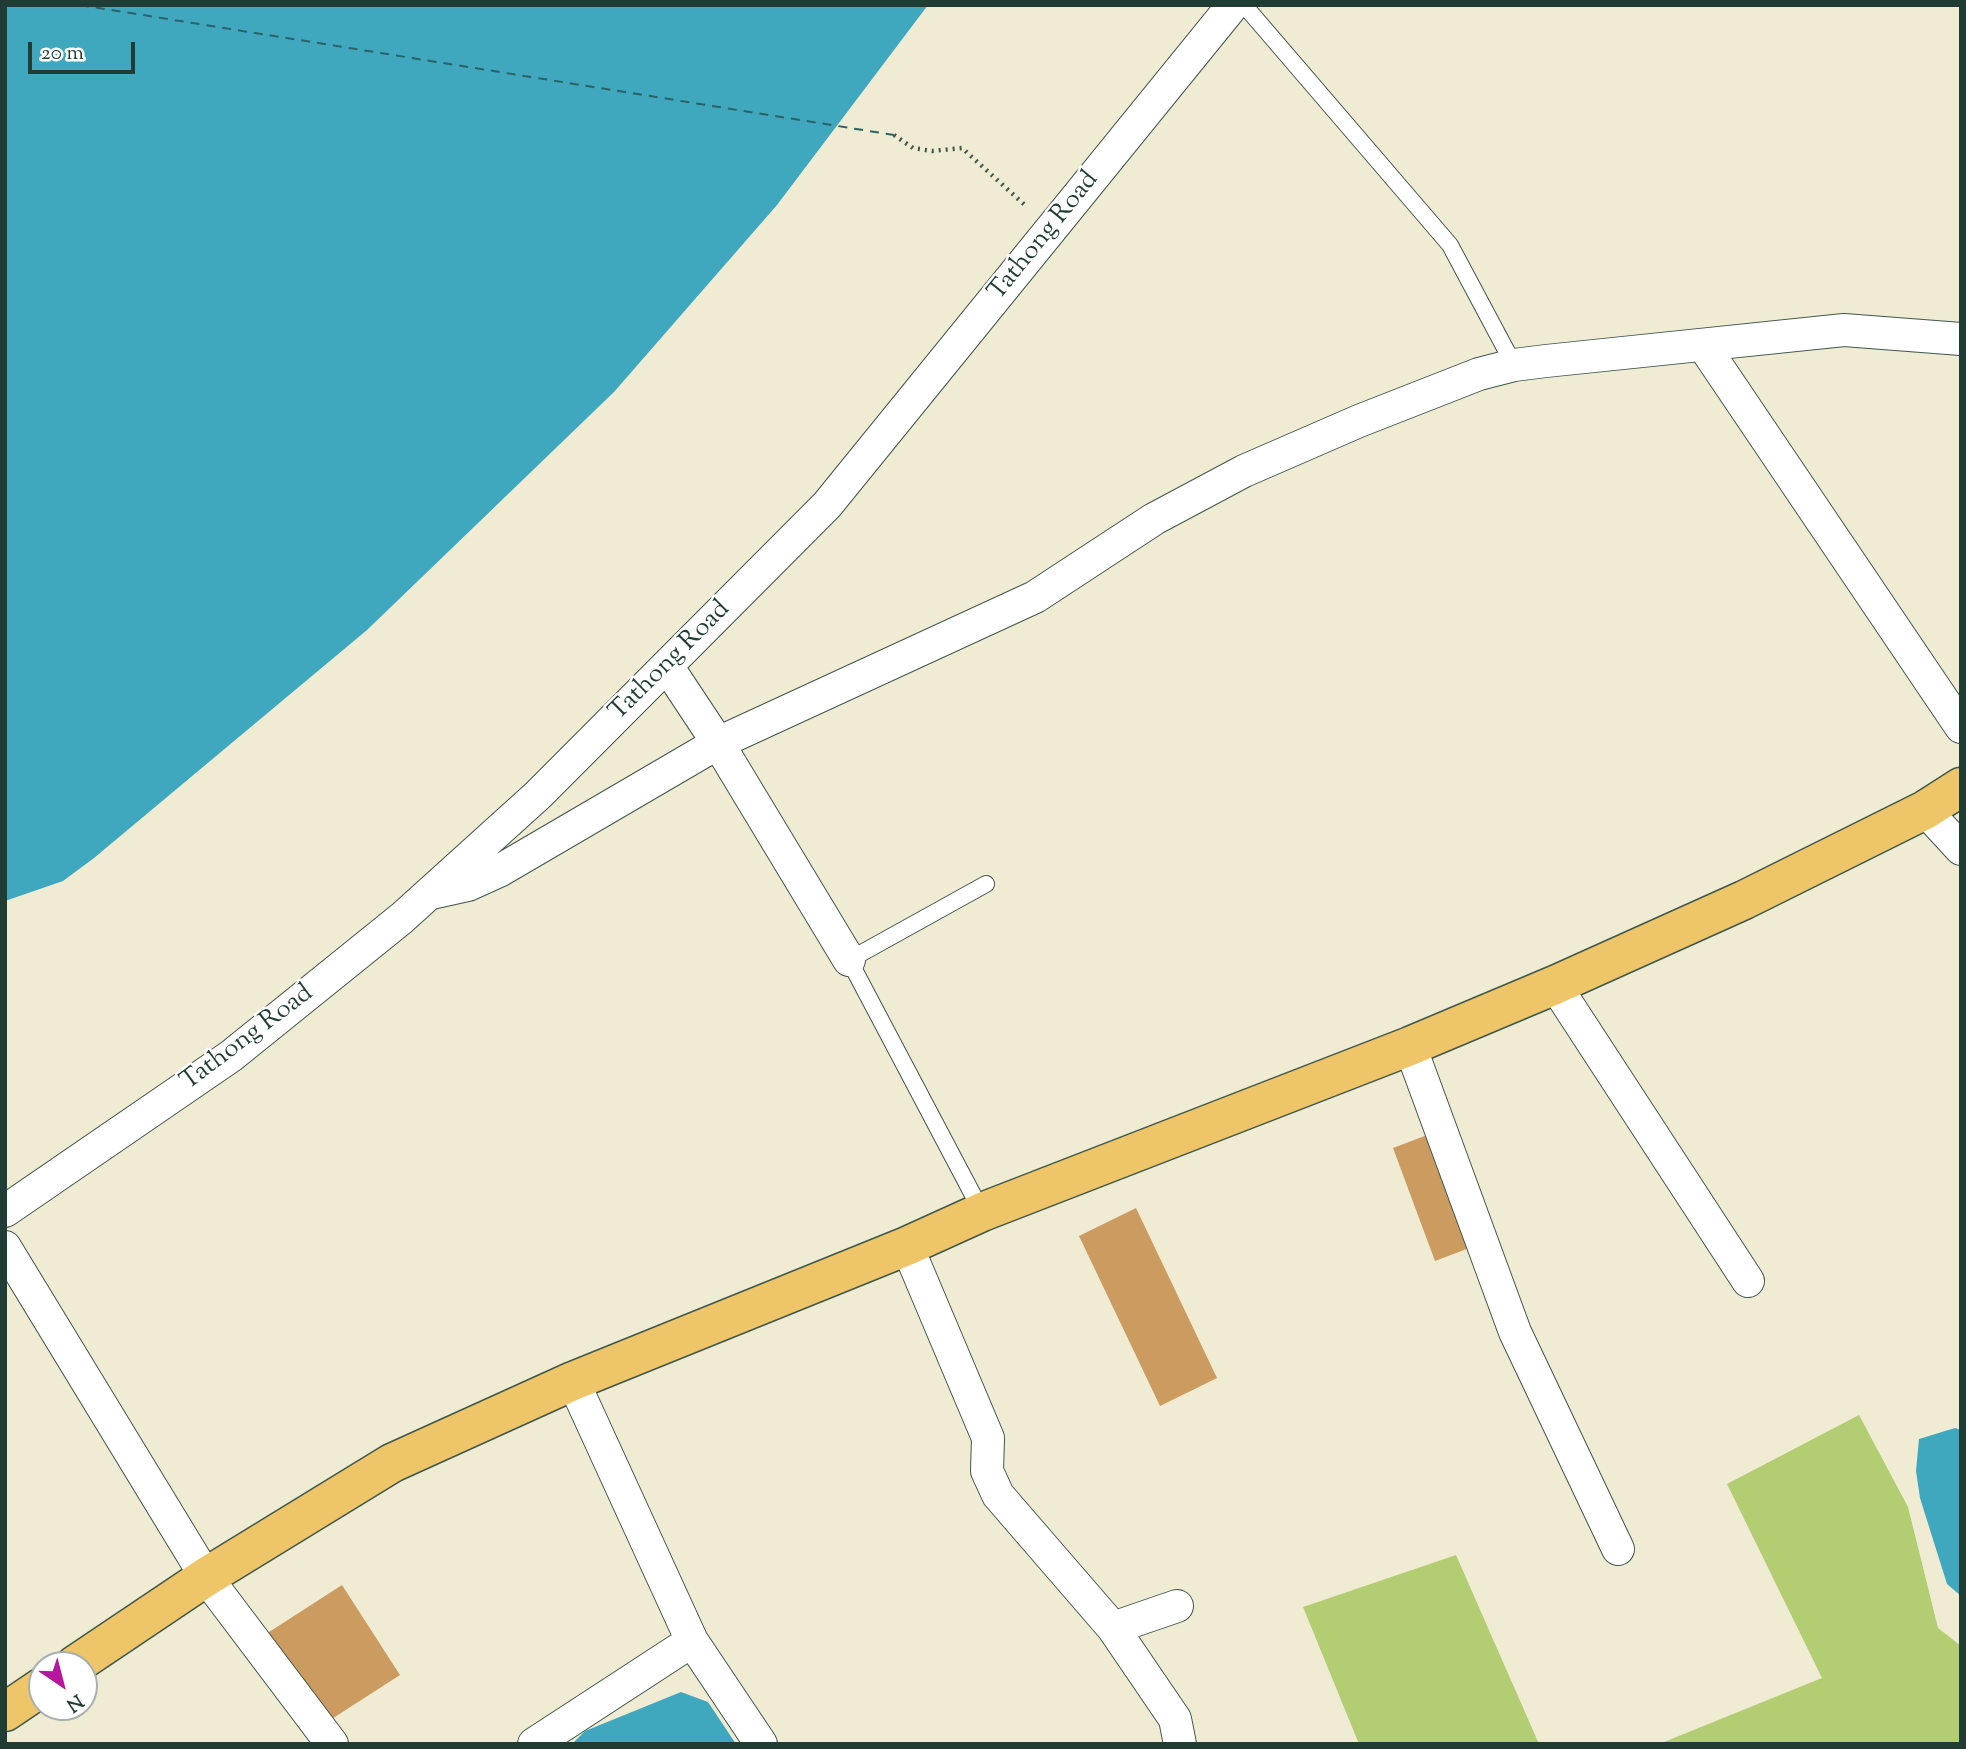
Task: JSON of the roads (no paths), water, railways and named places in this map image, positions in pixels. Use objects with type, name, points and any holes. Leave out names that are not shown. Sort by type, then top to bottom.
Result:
[{"type":"highway","points":[[96,1651],[206,1577],[392,1463],[573,1381],[907,1246],[982,1212],[1410,1046],[1556,985],[1744,900],[1925,810],[1961,787]]},
{"type":"highway","points":[[5,1712],[28,1696]]},
{"type":"street","name":"Tathong Road","points":[[5,1212],[231,1056],[428,894],[538,795],[827,505],[1233,5]]},
{"type":"street","points":[[428,894],[468,885],[499,871],[718,743],[1035,597],[1154,519],[1244,471],[1359,421],[1479,374],[1514,365],[1844,330],[1961,339]]},
{"type":"street","points":[[1703,345],[1961,727]]},
{"type":"street","points":[[667,666],[718,743],[849,960]]},
{"type":"street","points":[[1925,810],[1961,849]]},
{"type":"street","points":[[1556,985],[1748,1281]]},
{"type":"street","points":[[1410,1046],[1515,1332],[1618,1549]]},
{"type":"street","points":[[907,1246],[988,1438],[987,1471],[998,1495],[1113,1628],[1175,1719],[1180,1744]]},
{"type":"street","points":[[5,1247],[206,1577],[332,1744]]},
{"type":"street","points":[[573,1381],[692,1642],[761,1744]]},
{"type":"street","points":[[1113,1628],[1177,1606]]},
{"type":"street","points":[[534,1744],[692,1642]]},
{"type":"lane","points":[[1244,5],[1450,245],[1514,365]]},
{"type":"lane","points":[[982,1212],[849,960],[986,884]]},
{"type":"water","points":[[5,5],[928,5],[777,205],[614,392],[367,630],[94,858],[63,881],[5,901]]},
{"type":"water","points":[[1955,1428],[1961,1430],[1961,1596],[1947,1584],[1920,1498],[1916,1471],[1919,1439]]},
{"type":"water","points":[[681,1692],[708,1702],[736,1744],[572,1744],[585,1731]]}]
